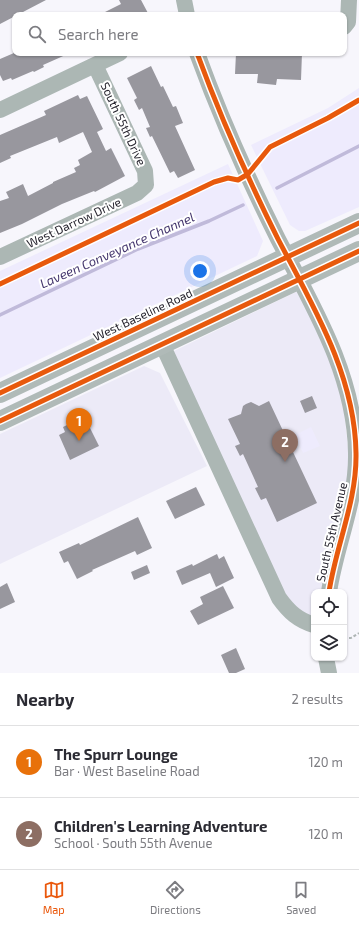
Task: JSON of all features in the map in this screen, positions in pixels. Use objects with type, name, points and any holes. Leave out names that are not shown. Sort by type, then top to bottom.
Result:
[{"type":"main road","name":"West Baseline Road","points":[[0,393],[359,223]]},
{"type":"main road","points":[[0,421],[359,251]]},
{"type":"street","points":[[184,0],[186,12]]},
{"type":"street","points":[[347,24],[350,0]]},
{"type":"street","points":[[0,110],[114,56]]},
{"type":"street","name":"South 55th Avenue","points":[[198,56],[251,181],[331,344],[348,388],[353,418],[356,452],[354,484],[351,503],[330,589]]},
{"type":"street","name":"South 55th Drive","points":[[95,65],[145,171],[146,185]]},
{"type":"street","name":"West Darrow Drive","points":[[0,257],[137,193],[146,185]]},
{"type":"street","points":[[162,344],[279,598],[287,610],[299,619],[311,624]]},
{"type":"street","points":[[327,661],[329,673]]},
{"type":"path","points":[[0,284],[214,182],[228,178],[251,181],[270,147],[328,118],[359,100]]},
{"type":"path","points":[[347,638],[351,638],[359,633]]},
{"type":"shaded area","points":[[359,88],[359,207],[305,231],[299,231],[290,225],[251,145],[328,108]]},
{"type":"shaded area","points":[[228,164],[263,241],[257,256],[0,378],[0,271]]},
{"type":"shaded area","points":[[298,291],[323,342],[343,401],[348,448],[348,477],[343,504],[322,589],[311,589],[311,616],[289,604],[172,352]]},
{"type":"shaded area","points":[[144,366],[160,373],[207,466],[0,564],[0,434]]},
{"type":"shaded area","points":[[311,427],[320,446],[303,453],[295,435]]},
{"type":"building","points":[[0,0],[46,0],[23,12],[12,12],[12,18],[0,24]]},
{"type":"building","points":[[119,0],[141,0],[147,12],[105,12],[121,4]]},
{"type":"building","points":[[12,54],[12,56],[63,56],[43,65],[44,67],[34,72],[33,71],[12,80],[11,78],[3,81],[0,75],[0,59]]},
{"type":"building","points":[[236,56],[302,56],[301,80],[277,79],[276,85],[257,83],[258,74],[235,74]]},
{"type":"building","points":[[151,66],[173,107],[176,106],[183,123],[175,126],[195,170],[178,178],[174,171],[170,173],[152,136],[150,137],[146,128],[150,127],[142,108],[139,110],[134,100],[137,98],[127,78]]},
{"type":"building","points":[[78,95],[80,99],[87,96],[103,129],[97,132],[106,151],[111,148],[125,176],[95,192],[94,191],[62,204],[0,233],[0,201],[9,198],[6,192],[23,184],[28,196],[53,182],[76,172],[74,168],[80,165],[78,160],[92,152],[83,132],[59,143],[57,137],[10,156],[11,158],[0,163],[0,135],[46,115],[44,111]]},
{"type":"building","points":[[312,396],[317,408],[305,413],[300,401]]},
{"type":"building","points":[[269,401],[317,503],[277,522],[266,498],[261,500],[255,488],[258,487],[243,454],[240,456],[235,446],[240,444],[228,419],[241,414],[243,406],[246,404],[251,402],[259,406]]},
{"type":"building","points":[[73,422],[76,427],[87,422],[99,446],[70,460],[59,435],[65,432],[63,427]]},
{"type":"building","points":[[196,487],[205,505],[175,519],[166,501]]},
{"type":"building","points":[[138,517],[152,548],[137,555],[135,551],[92,570],[93,571],[77,579],[68,561],[64,563],[59,552],[79,543],[80,545]]},
{"type":"building","points":[[217,554],[219,559],[224,556],[234,578],[216,587],[210,573],[182,585],[176,571],[192,564],[193,566]]},
{"type":"building","points":[[147,565],[150,573],[134,580],[131,572]]},
{"type":"building","points":[[7,583],[15,602],[0,609],[0,587]]},
{"type":"building","points":[[223,586],[234,608],[198,625],[190,611],[203,604],[200,597]]},
{"type":"building","points":[[236,648],[245,669],[236,673],[229,673],[221,655]]},
{"type":"waterway","name":"Laveen Conveyance Channel","points":[[277,188],[359,146]]},
{"type":"waterway","name":"Laveen Conveyance Channel","points":[[0,315],[138,249],[209,221],[243,205]]},
{"type":"cycle path","points":[[198,56],[245,170],[330,342],[348,396],[354,424],[356,453],[355,471],[350,506],[336,557],[330,589]]},
{"type":"cycle path","points":[[0,284],[214,182],[228,178],[238,180],[248,174],[270,147],[328,118],[359,100]]},
{"type":"cycle path","points":[[0,393],[359,223]]},
{"type":"cycle path","points":[[0,421],[359,251]]},
{"type":"place","name":"The Spurr Lounge","points":[[79,441]]},
{"type":"place","name":"Children's Learning Adventure","points":[[285,462]]}]
